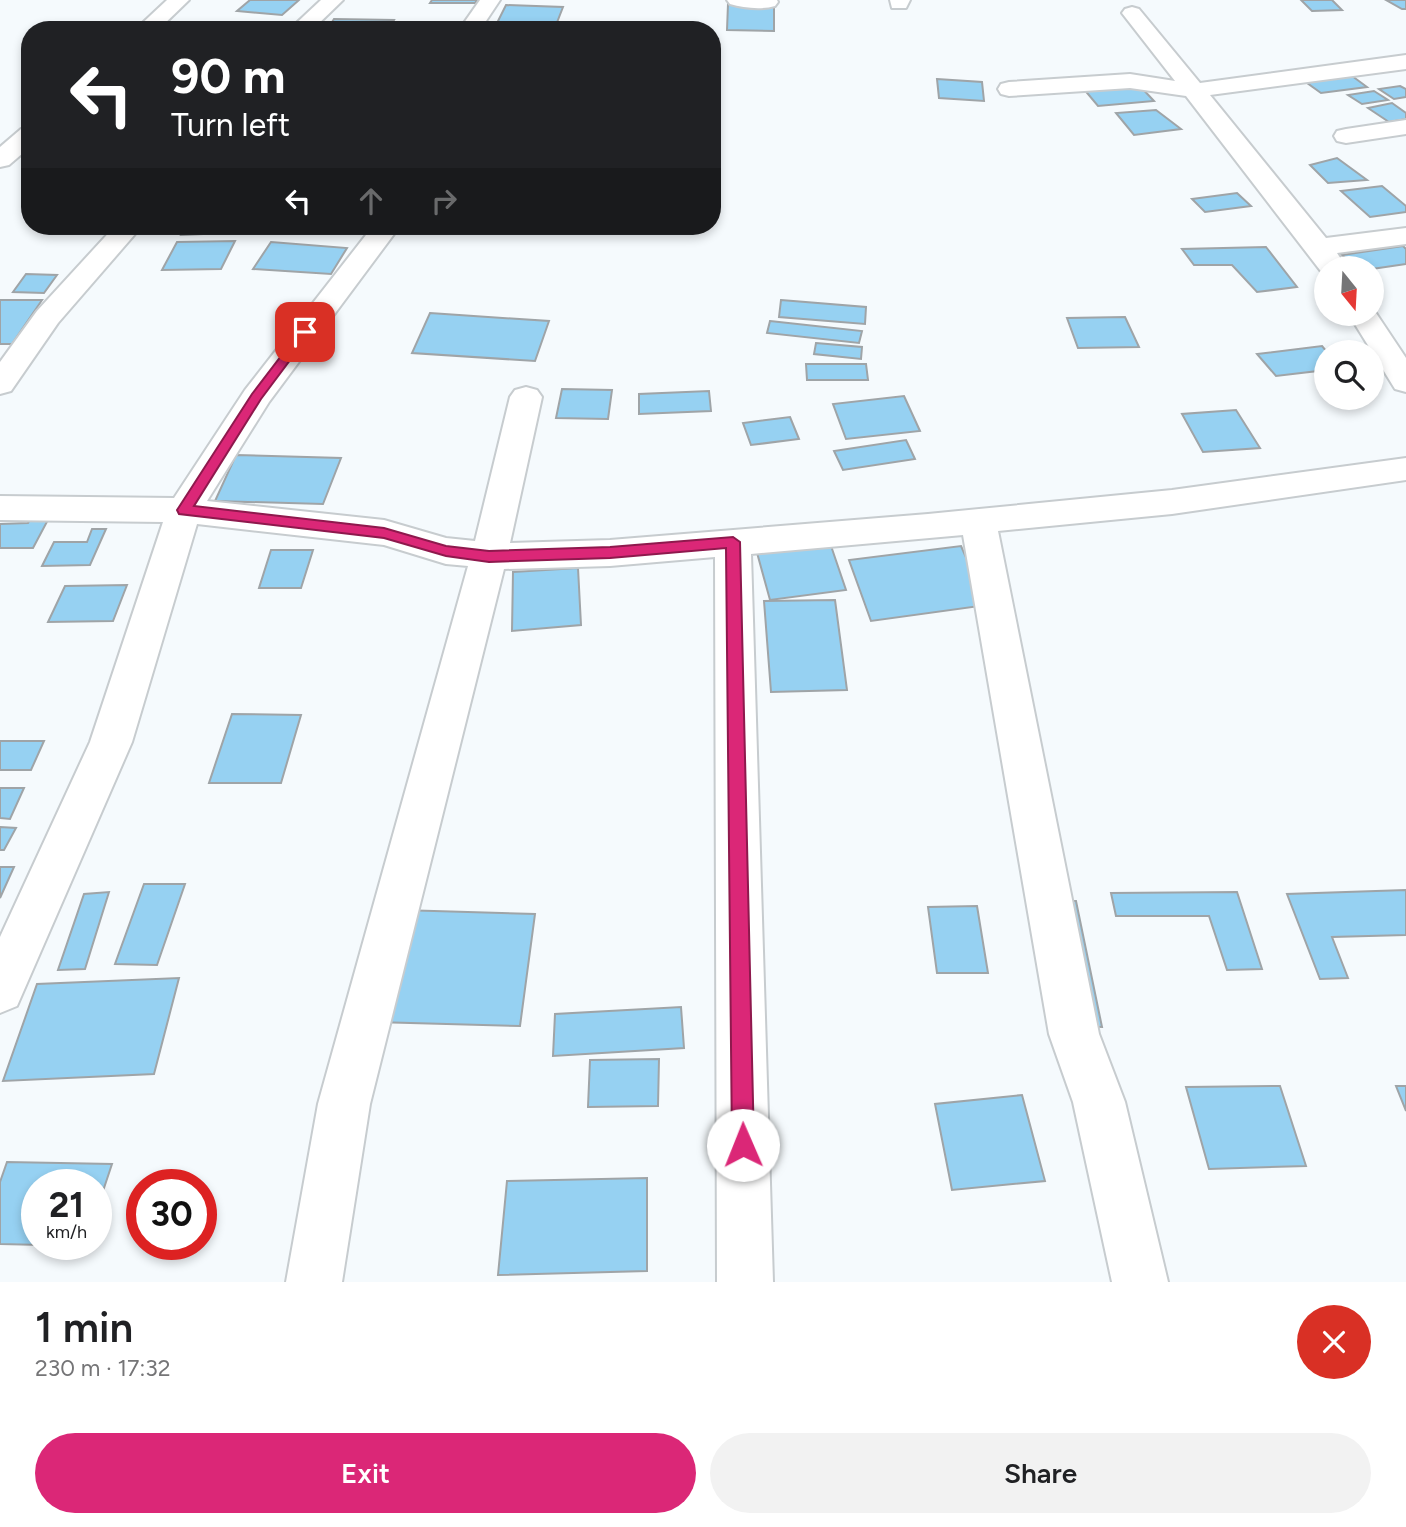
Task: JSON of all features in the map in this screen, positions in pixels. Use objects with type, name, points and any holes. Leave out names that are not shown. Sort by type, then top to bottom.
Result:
[{"type":"street","points":[[155,21],[179,0]]},
{"type":"street","points":[[309,21],[333,0]]},
{"type":"street","points":[[475,21],[490,0]]},
{"type":"street","points":[[737,0],[768,2]]},
{"type":"street","points":[[1132,13],[1196,90],[1325,256]]},
{"type":"street","points":[[1009,89],[1130,81],[1196,90],[1406,62]]},
{"type":"street","points":[[1346,136],[1406,127]]},
{"type":"street","points":[[0,160],[21,142]]},
{"type":"street","points":[[0,384],[47,317],[121,235]]},
{"type":"street","points":[[0,990],[111,742],[184,510],[256,397],[380,235]]},
{"type":"street","points":[[1330,256],[1406,236]]},
{"type":"street","points":[[1370,326],[1406,382]]},
{"type":"street","points":[[314,1282],[344,1104],[489,556],[526,397]]},
{"type":"street","points":[[0,508],[184,510],[384,533],[446,551],[489,556],[610,553],[1172,502],[1406,469]]},
{"type":"street","points":[[978,521],[1074,1034],[1099,1102],[1140,1282]]},
{"type":"street","points":[[733,542],[745,1282]]},
{"type":"building","points":[[250,0],[299,0],[282,15],[237,11]]},
{"type":"building","points":[[432,0],[477,0],[475,3],[430,3]]},
{"type":"building","points":[[1301,0],[1332,0],[1342,10],[1312,11]]},
{"type":"building","points":[[1386,0],[1406,0],[1406,9],[1402,9]]},
{"type":"building","points":[[728,4],[774,5],[774,31],[727,30]]},
{"type":"building","points":[[506,5],[563,7],[558,21],[498,21]]},
{"type":"building","points":[[334,19],[394,20],[393,21],[333,21]]},
{"type":"building","points":[[1348,73],[1367,87],[1321,93],[1303,80]]},
{"type":"building","points":[[937,79],[982,82],[984,101],[939,98]]},
{"type":"building","points":[[1138,84],[1154,101],[1098,106],[1083,88]]},
{"type":"building","points":[[1400,86],[1406,89],[1406,97],[1394,99],[1379,89]]},
{"type":"building","points":[[1374,91],[1388,100],[1362,104],[1348,95]]},
{"type":"building","points":[[1392,103],[1406,113],[1406,119],[1389,122],[1368,108]]},
{"type":"building","points":[[1156,110],[1181,129],[1134,135],[1116,113]]},
{"type":"building","points":[[1337,158],[1367,180],[1328,183],[1310,165]]},
{"type":"building","points":[[1382,186],[1406,206],[1406,212],[1370,217],[1341,191]]},
{"type":"building","points":[[1237,193],[1251,206],[1205,212],[1192,199]]},
{"type":"building","points":[[235,241],[221,269],[162,270],[177,242]]},
{"type":"building","points":[[271,242],[347,248],[331,274],[253,269]]},
{"type":"building","points":[[1403,246],[1406,249],[1406,264],[1384,267],[1384,256],[1342,255]]},
{"type":"building","points":[[1266,247],[1297,287],[1257,292],[1232,265],[1194,265],[1182,249]]},
{"type":"building","points":[[26,274],[57,275],[44,293],[13,292]]},
{"type":"building","points":[[0,300],[42,300],[12,344],[0,344]]},
{"type":"building","points":[[781,300],[866,307],[865,324],[779,317]]},
{"type":"building","points":[[430,313],[549,321],[535,361],[412,353]]},
{"type":"building","points":[[1125,317],[1139,347],[1078,348],[1067,318]]},
{"type":"building","points":[[770,321],[862,331],[859,343],[767,333]]},
{"type":"building","points":[[816,343],[862,347],[861,359],[814,354]]},
{"type":"building","points":[[1314,347],[1314,371],[1276,376],[1257,354]]},
{"type":"building","points":[[806,364],[866,364],[868,380],[807,380]]},
{"type":"building","points":[[562,389],[612,390],[608,419],[556,418]]},
{"type":"building","points":[[709,391],[711,411],[639,414],[639,394]]},
{"type":"building","points":[[904,396],[920,431],[846,439],[833,404]]},
{"type":"building","points":[[1236,410],[1260,448],[1203,452],[1182,414]]},
{"type":"building","points":[[790,417],[799,439],[751,445],[743,423]]},
{"type":"building","points":[[906,440],[915,459],[843,470],[834,451]]},
{"type":"building","points":[[236,455],[341,458],[323,504],[215,501]]},
{"type":"building","points":[[32,516],[50,516],[33,548],[0,548],[0,524],[28,523]]},
{"type":"building","points":[[92,529],[106,529],[90,565],[42,566],[54,542],[87,542]]},
{"type":"building","points":[[829,540],[846,590],[770,600],[756,549]]},
{"type":"building","points":[[961,546],[987,605],[871,621],[849,560]]},
{"type":"building","points":[[271,550],[313,550],[301,588],[259,588]]},
{"type":"building","points":[[578,568],[581,625],[512,631],[513,572]]},
{"type":"building","points":[[127,585],[113,621],[48,622],[65,586]]},
{"type":"building","points":[[835,600],[847,690],[771,692],[764,601]]},
{"type":"building","points":[[232,714],[301,715],[281,783],[209,783]]},
{"type":"building","points":[[0,741],[44,741],[31,770],[0,770]]},
{"type":"building","points":[[0,788],[24,788],[10,819],[0,818]]},
{"type":"building","points":[[0,827],[16,828],[4,850],[0,850]]},
{"type":"building","points":[[0,867],[14,867],[0,898]]},
{"type":"building","points":[[144,884],[185,884],[157,965],[115,964]]},
{"type":"building","points":[[1406,890],[1406,935],[1332,937],[1348,978],[1320,979],[1287,894]]},
{"type":"building","points":[[109,892],[85,969],[58,970],[84,894]]},
{"type":"building","points":[[1237,892],[1262,969],[1227,970],[1209,916],[1116,916],[1111,893]]},
{"type":"building","points":[[1051,901],[1076,901],[1102,1027],[1075,1026]]},
{"type":"building","points":[[977,906],[988,973],[937,973],[928,907]]},
{"type":"building","points":[[400,910],[535,914],[520,1026],[375,1022]]},
{"type":"building","points":[[179,978],[154,1074],[3,1081],[37,984]]},
{"type":"building","points":[[681,1007],[684,1048],[553,1056],[555,1014]]},
{"type":"building","points":[[659,1059],[658,1106],[588,1107],[590,1060]]},
{"type":"building","points":[[1280,1086],[1306,1166],[1209,1169],[1186,1087]]},
{"type":"building","points":[[1396,1086],[1406,1086],[1406,1111]]},
{"type":"building","points":[[1022,1095],[1045,1181],[952,1190],[935,1104]]},
{"type":"building","points":[[7,1162],[112,1164],[110,1169],[21,1169],[21,1244],[0,1244],[0,1182]]},
{"type":"building","points":[[647,1178],[647,1271],[498,1275],[507,1181]]},
{"type":"route","points":[[305,332],[256,397],[184,510],[384,533],[446,551],[489,556],[610,553],[733,542],[743,1145]]}]
